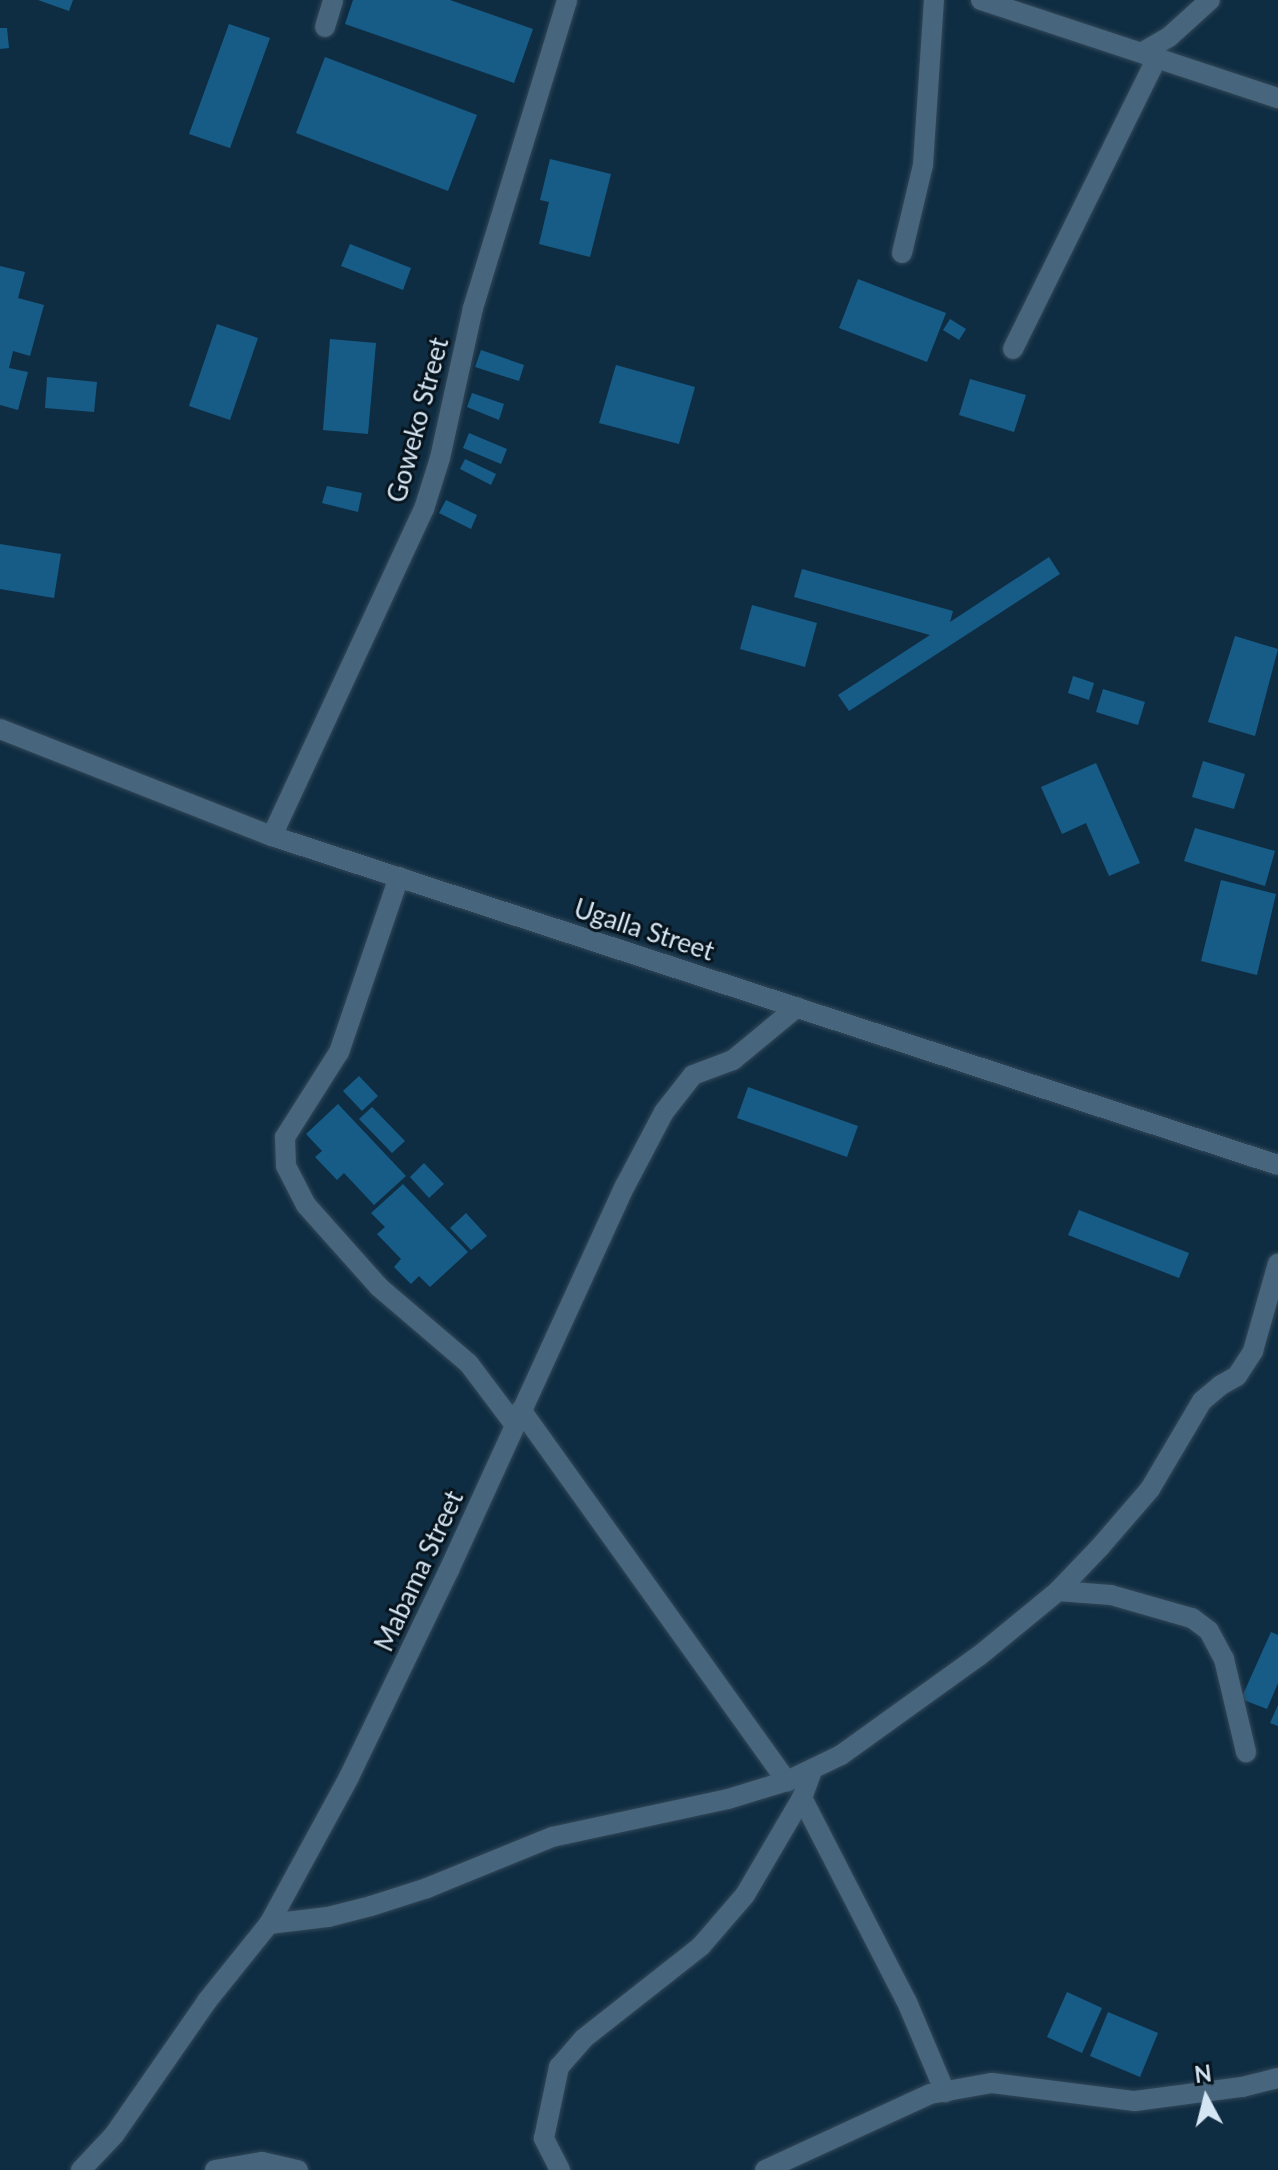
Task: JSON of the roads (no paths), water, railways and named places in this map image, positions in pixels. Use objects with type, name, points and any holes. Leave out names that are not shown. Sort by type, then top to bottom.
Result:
[{"type":"street","points":[[325,27],[333,0]]},
{"type":"street","name":"Goweko Street","points":[[272,836],[424,509],[440,458],[473,308],[567,0]]},
{"type":"street","points":[[902,253],[923,165],[934,0]]},
{"type":"street","points":[[981,0],[1278,98]]},
{"type":"street","points":[[1013,349],[1151,54],[1210,0]]},
{"type":"street","name":"Ugalla Street","points":[[0,729],[272,836],[1278,1165]]},
{"type":"street","points":[[399,877],[339,1052],[285,1137],[286,1166],[306,1205],[379,1287],[469,1364],[518,1418],[787,1781]]},
{"type":"street","name":"Mabama Street","points":[[81,2170],[114,2135],[207,2001],[269,1924],[355,1763],[625,1186],[664,1112],[693,1075],[733,1060],[797,1007]]},
{"type":"street","points":[[269,1924],[328,1917],[371,1906],[427,1888],[552,1837],[728,1799],[787,1781],[841,1755],[979,1656],[1058,1591],[1150,1489],[1202,1401],[1237,1376],[1253,1351],[1278,1263]]},
{"type":"street","points":[[1058,1591],[1111,1595],[1192,1618],[1209,1631],[1224,1659],[1246,1752]]},
{"type":"street","points":[[560,2170],[544,2138],[559,2067],[583,2039],[701,1946],[745,1895],[802,1798],[812,1771]]},
{"type":"street","points":[[802,1798],[907,2002],[945,2092]]},
{"type":"street","points":[[765,2170],[884,2112],[945,2092],[992,2083],[1135,2101],[1242,2087],[1278,2078]]},
{"type":"street","points":[[215,2170],[262,2162],[298,2170]]}]
